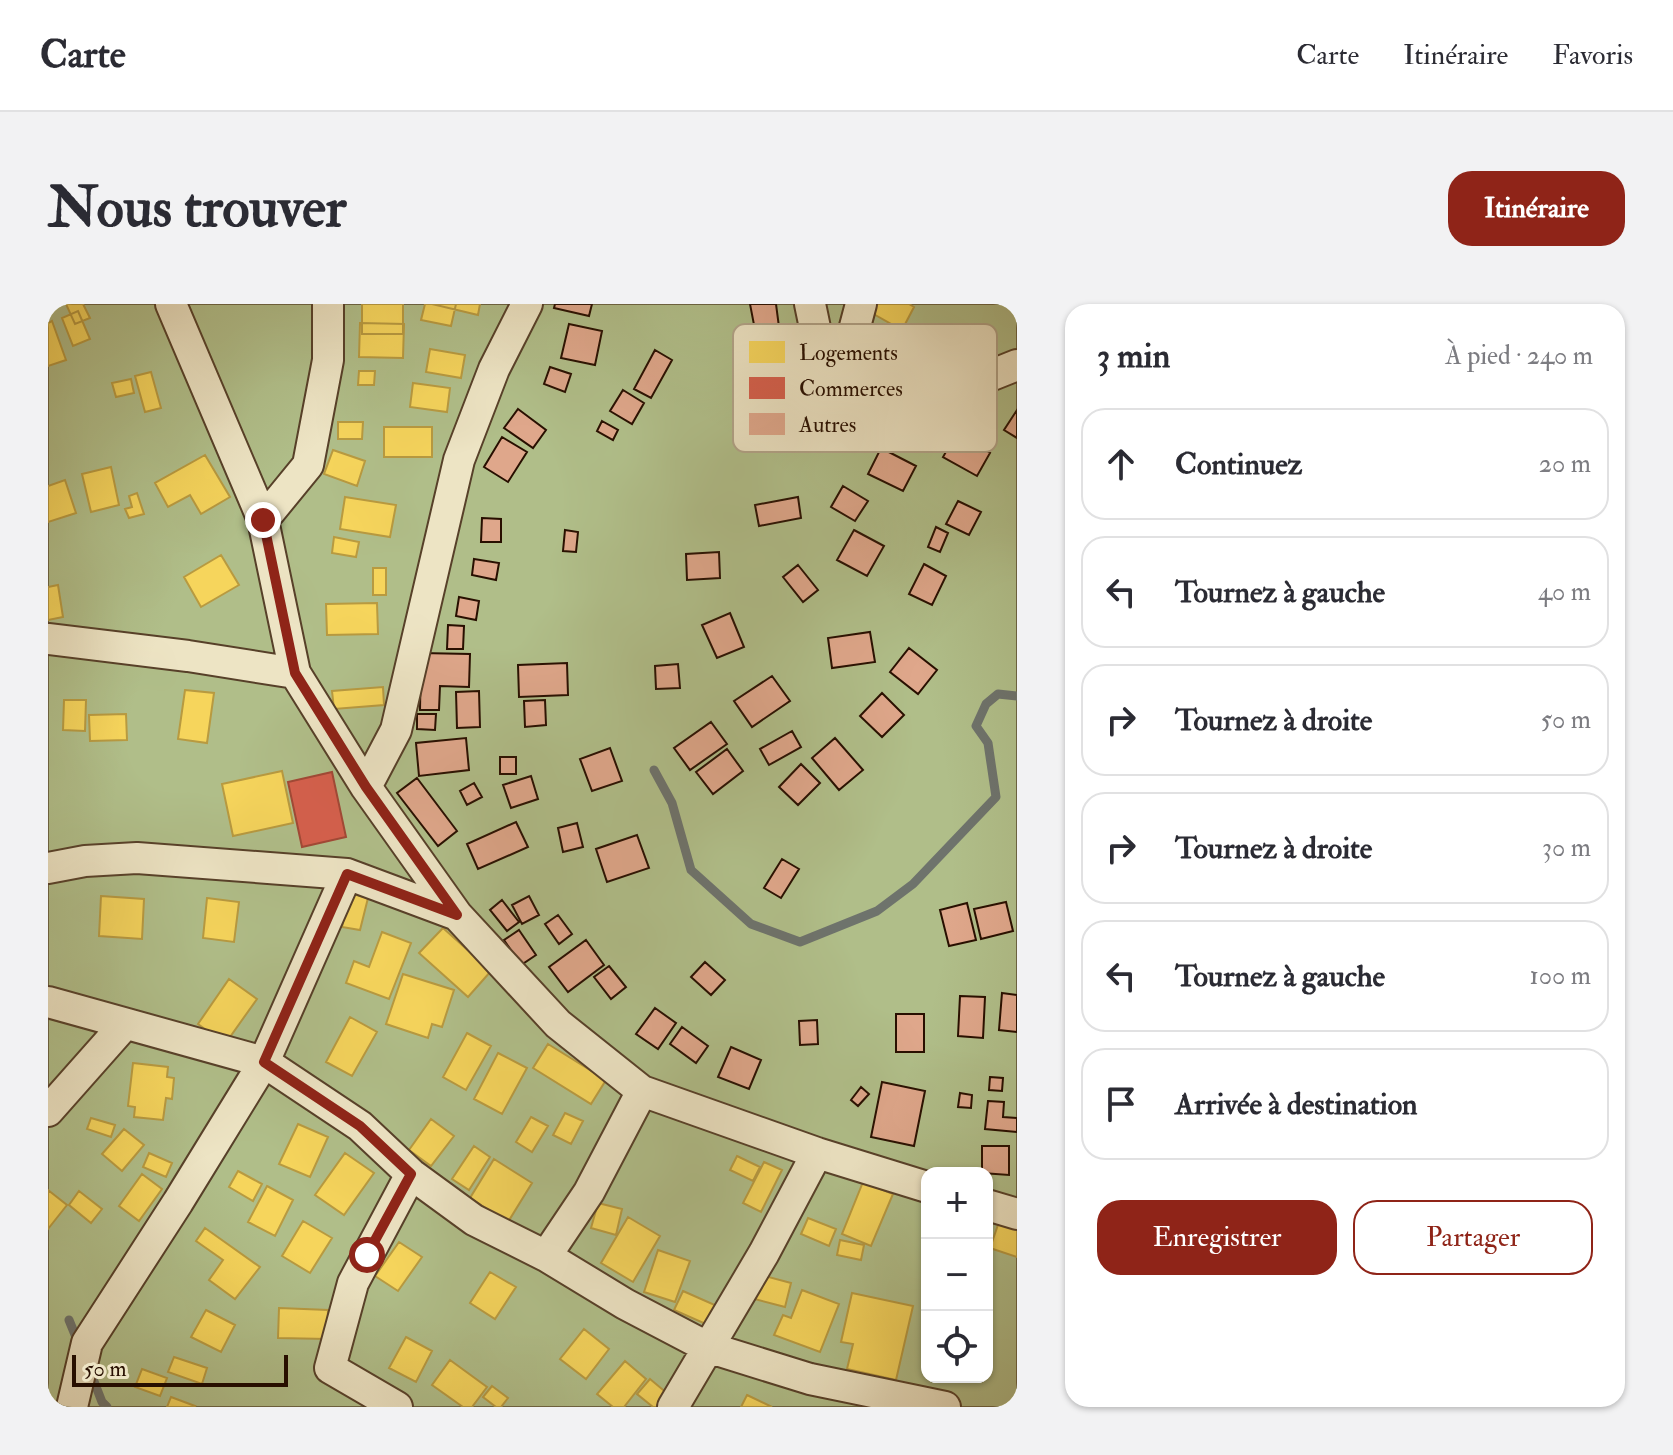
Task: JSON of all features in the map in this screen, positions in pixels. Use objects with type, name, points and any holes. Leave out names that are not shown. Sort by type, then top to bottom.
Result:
[{"type":"street","points":[[171,304],[263,520],[295,673],[366,787],[457,915],[558,1024],[642,1091],[817,1153],[921,1185]]},
{"type":"street","points":[[263,520],[308,465],[328,360],[328,304]]},
{"type":"street","points":[[366,787],[396,730],[459,460],[494,369],[527,304]]},
{"type":"street","points":[[810,304],[814,324]]},
{"type":"street","points":[[855,324],[861,304]]},
{"type":"street","points":[[997,373],[1017,365]]},
{"type":"street","points":[[48,639],[295,673]]},
{"type":"street","points":[[48,868],[85,861],[137,858],[347,874],[457,915]]},
{"type":"street","points":[[72,1407],[89,1341],[264,1062],[347,874]]},
{"type":"street","points":[[48,1002],[264,1062],[360,1126],[411,1174],[474,1220],[546,1256],[625,1304],[707,1347],[883,1401],[945,1407]]},
{"type":"street","points":[[48,1111],[125,1024]]},
{"type":"street","points":[[546,1256],[589,1192],[642,1091]]},
{"type":"street","points":[[673,1407],[764,1253],[817,1153]]},
{"type":"street","points":[[397,1407],[330,1368],[353,1283],[411,1174]]},
{"type":"street","points":[[993,1207],[1017,1214]]},
{"type":"green space","points":[[48,304],[1017,304],[1017,1407],[48,1407]]},
{"type":"building: Logements","points":[[66,304],[83,304],[90,318],[75,324]]},
{"type":"building: Logements","points":[[362,304],[403,304],[403,334],[362,334]]},
{"type":"building: Logements","points":[[425,304],[456,304],[451,326],[421,320]]},
{"type":"building: Logements","points":[[432,304],[480,304],[478,315]]},
{"type":"building: Logements","points":[[875,304],[909,304],[914,307],[905,324],[891,324],[870,312]]},
{"type":"building: Logements","points":[[78,311],[90,339],[73,346],[62,318]]},
{"type":"building: Logements","points":[[52,321],[66,360],[48,366],[48,323]]},
{"type":"building: Logements","points":[[360,323],[404,324],[403,358],[359,357]]},
{"type":"building: Logements","points":[[430,349],[465,355],[461,378],[426,372]]},
{"type":"building: Logements","points":[[359,371],[375,371],[374,385],[358,385]]},
{"type":"building: Logements","points":[[151,372],[161,408],[145,412],[135,376]]},
{"type":"building: Logements","points":[[131,379],[134,393],[116,397],[112,383]]},
{"type":"building: Logements","points":[[413,383],[450,388],[447,412],[410,407]]},
{"type":"building: Logements","points":[[338,422],[363,422],[362,439],[338,439]]},
{"type":"building: Logements","points":[[384,427],[432,427],[432,457],[384,457]]},
{"type":"building: Logements","points":[[333,450],[365,461],[357,486],[324,474]]},
{"type":"building: Logements","points":[[205,455],[230,497],[201,514],[190,495],[168,507],[155,483]]},
{"type":"building: Logements","points":[[111,467],[119,505],[91,512],[82,474]]},
{"type":"building: Logements","points":[[65,480],[76,513],[48,522],[48,486]]},
{"type":"building: Logements","points":[[137,493],[144,514],[129,518],[125,509],[132,507],[129,496]]},
{"type":"building: Logements","points":[[345,497],[396,505],[390,537],[340,529]]},
{"type":"building: Logements","points":[[334,537],[359,542],[356,557],[332,553]]},
{"type":"building: Logements","points":[[221,555],[239,585],[201,607],[184,577]]},
{"type":"building: Logements","points":[[373,568],[386,568],[386,595],[373,595]]},
{"type":"building: Logements","points":[[58,585],[63,617],[48,620],[48,587]]},
{"type":"building: Logements","points":[[377,603],[378,634],[327,635],[326,604]]},
{"type":"building: Logements","points":[[383,687],[384,705],[334,709],[332,691]]},
{"type":"building: Logements","points":[[185,690],[214,693],[207,743],[178,739]]},
{"type":"building: Logements","points":[[64,700],[86,700],[85,731],[63,730]]},
{"type":"building: Logements","points":[[126,714],[127,740],[90,741],[89,715]]},
{"type":"building: Logements","points":[[282,771],[293,823],[233,836],[222,784]]},
{"type":"building: Logements","points":[[349,893],[368,898],[360,930],[342,927]]},
{"type":"building: Logements","points":[[101,896],[144,899],[142,939],[99,936]]},
{"type":"building: Logements","points":[[207,898],[239,902],[234,942],[203,938]]},
{"type":"building: Logements","points":[[443,928],[491,971],[468,997],[419,953]]},
{"type":"building: Logements","points":[[382,932],[411,943],[389,999],[346,983],[354,961],[369,967]]},
{"type":"building: Logements","points":[[403,974],[454,990],[442,1027],[432,1024],[428,1038],[386,1024]]},
{"type":"building: Logements","points":[[229,979],[257,999],[225,1044],[198,1024]]},
{"type":"building: Logements","points":[[350,1017],[377,1032],[352,1076],[326,1062]]},
{"type":"building: Logements","points":[[467,1033],[491,1046],[466,1090],[443,1077]]},
{"type":"building: Logements","points":[[548,1044],[606,1080],[591,1104],[533,1068]]},
{"type":"building: Logements","points":[[498,1053],[527,1068],[502,1114],[474,1099]]},
{"type":"building: Logements","points":[[133,1063],[168,1067],[167,1077],[174,1078],[172,1099],[166,1098],[163,1120],[134,1117],[135,1107],[128,1106]]},
{"type":"building: Logements","points":[[565,1113],[583,1121],[571,1144],[553,1135]]},
{"type":"building: Logements","points":[[531,1117],[548,1126],[532,1152],[516,1142]]},
{"type":"building: Logements","points":[[91,1118],[115,1125],[111,1137],[87,1129]]},
{"type":"building: Logements","points":[[431,1119],[454,1136],[431,1166],[409,1150]]},
{"type":"building: Logements","points":[[298,1124],[328,1137],[310,1177],[279,1164]]},
{"type":"building: Logements","points":[[124,1129],[144,1145],[122,1171],[102,1154]]},
{"type":"building: Logements","points":[[474,1146],[490,1157],[469,1190],[452,1179]]},
{"type":"building: Logements","points":[[149,1153],[172,1163],[166,1177],[143,1167]]},
{"type":"building: Logements","points":[[345,1153],[374,1173],[344,1215],[315,1195]]},
{"type":"building: Logements","points":[[737,1156],[760,1167],[753,1181],[730,1170]]},
{"type":"building: Logements","points":[[494,1159],[532,1183],[508,1222],[470,1198]]},
{"type":"building: Logements","points":[[764,1162],[782,1170],[761,1212],[743,1203]]},
{"type":"building: Logements","points":[[238,1171],[262,1184],[253,1201],[229,1187]]},
{"type":"building: Logements","points":[[142,1174],[162,1189],[139,1221],[119,1206]]},
{"type":"building: Logements","points":[[863,1182],[893,1194],[871,1246],[842,1234]]},
{"type":"building: Logements","points":[[267,1186],[293,1200],[275,1236],[248,1222]]},
{"type":"building: Logements","points":[[48,1190],[67,1205],[48,1229]]},
{"type":"building: Logements","points":[[79,1191],[102,1209],[91,1223],[69,1205]]},
{"type":"building: Logements","points":[[598,1203],[622,1209],[616,1235],[591,1228]]},
{"type":"building: Logements","points":[[628,1217],[660,1236],[633,1282],[601,1263]]},
{"type":"building: Logements","points":[[808,1218],[836,1229],[829,1246],[801,1234]]},
{"type":"building: Logements","points":[[1000,1219],[1017,1225],[1017,1257],[993,1249]]},
{"type":"building: Logements","points":[[303,1221],[332,1238],[310,1273],[282,1256]]},
{"type":"building: Logements","points":[[205,1228],[260,1267],[235,1299],[209,1280],[223,1260],[196,1241]]},
{"type":"building: Logements","points":[[840,1240],[864,1245],[861,1260],[837,1255]]},
{"type":"building: Logements","points":[[399,1242],[422,1257],[398,1291],[375,1276]]},
{"type":"building: Logements","points":[[658,1250],[690,1261],[675,1302],[644,1292]]},
{"type":"building: Logements","points":[[490,1272],[516,1287],[495,1319],[470,1303]]},
{"type":"building: Logements","points":[[757,1274],[791,1283],[785,1307],[751,1298]]},
{"type":"building: Logements","points":[[802,1290],[839,1304],[820,1352],[774,1335],[783,1315],[791,1318]]},
{"type":"building: Logements","points":[[683,1291],[717,1306],[708,1325],[674,1310]]},
{"type":"building: Logements","points":[[852,1293],[913,1306],[896,1380],[847,1369],[853,1344],[841,1342]]},
{"type":"building: Logements","points":[[279,1308],[328,1310],[327,1339],[278,1338]]},
{"type":"building: Logements","points":[[206,1310],[235,1325],[221,1352],[191,1337]]},
{"type":"building: Logements","points":[[584,1329],[609,1349],[586,1379],[560,1359]]},
{"type":"building: Logements","points":[[406,1337],[432,1351],[416,1382],[389,1368]]},
{"type":"building: Logements","points":[[174,1357],[207,1368],[202,1384],[168,1372]]},
{"type":"building: Logements","points":[[450,1360],[487,1387],[472,1407],[463,1407],[432,1385]]},
{"type":"building: Logements","points":[[625,1361],[646,1379],[624,1407],[613,1407],[597,1394]]},
{"type":"building: Logements","points":[[142,1369],[167,1378],[160,1396],[135,1387]]},
{"type":"building: Logements","points":[[650,1379],[674,1399],[667,1407],[653,1407],[637,1394]]},
{"type":"building: Logements","points":[[492,1386],[508,1398],[501,1407],[496,1407],[483,1397]]},
{"type":"building: Logements","points":[[747,1395],[772,1407],[741,1407]]},
{"type":"building: Logements","points":[[171,1397],[195,1406],[167,1407]]},
{"type":"building: Commerces","points":[[332,772],[346,837],[302,847],[288,782]]},
{"type":"building: Autres","points":[[555,304],[592,304],[589,316],[554,308]]},
{"type":"building: Autres","points":[[750,304],[776,304],[779,324],[754,324]]},
{"type":"building: Autres","points":[[569,324],[602,331],[595,365],[561,358]]},
{"type":"building: Autres","points":[[655,350],[672,360],[651,398],[634,389]]},
{"type":"building: Autres","points":[[550,367],[571,374],[565,392],[544,384]]},
{"type":"building: Autres","points":[[623,390],[644,403],[632,424],[610,411]]},
{"type":"building: Autres","points":[[518,409],[546,430],[533,448],[504,428]]},
{"type":"building: Autres","points":[[1017,410],[1017,438],[1004,430]]},
{"type":"building: Autres","points":[[602,421],[618,430],[613,440],[597,431]]},
{"type":"building: Autres","points":[[502,437],[527,452],[508,482],[484,467]]},
{"type":"building: Autres","points":[[879,452],[889,452],[916,466],[903,491],[868,474]]},
{"type":"building: Autres","points":[[946,452],[990,453],[977,476],[943,457]]},
{"type":"building: Autres","points":[[843,486],[868,501],[855,521],[831,507]]},
{"type":"building: Autres","points":[[798,497],[801,518],[759,526],[755,505]]},
{"type":"building: Autres","points":[[958,501],[981,512],[969,535],[946,524]]},
{"type":"building: Autres","points":[[482,518],[501,519],[501,542],[481,542]]},
{"type":"building: Autres","points":[[936,527],[948,533],[940,552],[928,547]]},
{"type":"building: Autres","points":[[565,530],[578,532],[576,552],[563,551]]},
{"type":"building: Autres","points":[[854,530],[884,546],[867,576],[837,560]]},
{"type":"building: Autres","points":[[719,552],[720,578],[687,580],[686,554]]},
{"type":"building: Autres","points":[[474,559],[499,563],[496,580],[472,575]]},
{"type":"building: Autres","points":[[924,564],[946,576],[932,605],[909,594]]},
{"type":"building: Autres","points":[[798,565],[818,590],[803,602],[783,577]]},
{"type":"building: Autres","points":[[459,597],[479,601],[476,620],[456,616]]},
{"type":"building: Autres","points":[[730,613],[744,647],[717,658],[702,625]]},
{"type":"building: Autres","points":[[448,625],[464,626],[463,649],[447,649]]},
{"type":"building: Autres","points":[[870,632],[875,662],[832,668],[828,638]]},
{"type":"building: Autres","points":[[909,648],[937,670],[918,694],[890,672]]},
{"type":"building: Autres","points":[[421,653],[470,654],[469,687],[440,686],[439,710],[420,710]]},
{"type":"building: Autres","points":[[567,663],[568,695],[519,697],[518,665]]},
{"type":"building: Autres","points":[[678,664],[680,688],[656,689],[655,666]]},
{"type":"building: Autres","points":[[772,676],[790,701],[752,727],[734,701]]},
{"type":"building: Autres","points":[[479,691],[480,727],[457,728],[456,692]]},
{"type":"building: Autres","points":[[882,693],[904,715],[882,737],[860,716]]},
{"type":"building: Autres","points":[[545,700],[546,725],[525,727],[524,701]]},
{"type":"building: Autres","points":[[417,714],[436,714],[435,730],[417,729]]},
{"type":"building: Autres","points":[[711,722],[727,744],[690,770],[674,748]]},
{"type":"building: Autres","points":[[792,731],[801,747],[769,765],[760,749]]},
{"type":"building: Autres","points":[[466,738],[469,770],[419,776],[416,743]]},
{"type":"building: Autres","points":[[835,738],[863,770],[839,790],[812,758]]},
{"type":"building: Autres","points":[[610,748],[622,781],[592,791],[580,759]]},
{"type":"building: Autres","points":[[727,749],[743,771],[713,794],[696,772]]},
{"type":"building: Autres","points":[[500,757],[516,757],[516,774],[500,774]]},
{"type":"building: Autres","points":[[801,764],[820,783],[798,805],[779,787]]},
{"type":"building: Autres","points":[[531,776],[538,799],[511,808],[503,785]]},
{"type":"building: Autres","points":[[417,778],[457,831],[438,846],[397,793]]},
{"type":"building: Autres","points":[[474,783],[482,797],[467,805],[460,791]]},
{"type":"building: Autres","points":[[516,822],[528,847],[478,869],[467,844]]},
{"type":"building: Autres","points":[[577,823],[583,847],[563,852],[558,828]]},
{"type":"building: Autres","points":[[637,835],[649,868],[607,882],[596,849]]},
{"type":"building: Autres","points":[[782,859],[799,869],[781,898],[764,888]]},
{"type":"building: Autres","points":[[529,896],[539,915],[522,924],[512,905]]},
{"type":"building: Autres","points":[[502,900],[519,922],[507,931],[490,910]]},
{"type":"building: Autres","points":[[1006,902],[1013,931],[981,939],[974,909]]},
{"type":"building: Autres","points":[[967,903],[976,940],[949,946],[940,910]]},
{"type":"building: Autres","points":[[558,915],[572,934],[559,944],[545,924]]},
{"type":"building: Autres","points":[[519,930],[536,955],[521,965],[504,940]]},
{"type":"building: Autres","points":[[586,940],[604,965],[568,992],[549,967]]},
{"type":"building: Autres","points":[[705,962],[725,980],[711,995],[691,977]]},
{"type":"building: Autres","points":[[609,966],[626,987],[611,999],[594,977]]},
{"type":"building: Autres","points":[[1002,993],[1017,995],[1017,1032],[999,1030]]},
{"type":"building: Autres","points":[[960,996],[985,997],[983,1038],[958,1036]]},
{"type":"building: Autres","points":[[655,1008],[676,1023],[658,1049],[636,1034]]},
{"type":"building: Autres","points":[[896,1014],[924,1014],[924,1052],[896,1052]]},
{"type":"building: Autres","points":[[817,1020],[818,1044],[800,1045],[799,1021]]},
{"type":"building: Autres","points":[[682,1027],[708,1046],[696,1063],[670,1044]]},
{"type":"building: Autres","points":[[731,1047],[761,1060],[749,1089],[718,1077]]},
{"type":"building: Autres","points":[[990,1077],[1003,1078],[1002,1091],[989,1090]]},
{"type":"building: Autres","points":[[882,1082],[925,1091],[914,1146],[871,1137]]},
{"type":"building: Autres","points":[[861,1087],[869,1094],[858,1106],[851,1100]]},
{"type":"building: Autres","points":[[960,1093],[972,1095],[971,1108],[958,1107]]},
{"type":"building: Autres","points":[[988,1101],[1004,1102],[1003,1117],[1017,1118],[1017,1132],[985,1129]]},
{"type":"building: Autres","points":[[982,1146],[1009,1146],[1009,1175],[993,1174],[993,1167],[982,1167]]},
{"type":"waterway","points":[[654,770],[672,803],[691,870],[751,924],[800,942],[877,911],[913,884],[996,797],[988,743],[976,726],[986,704],[998,694],[1017,696]]},
{"type":"waterway","points":[[69,1320],[78,1342]]},
{"type":"waterway","points":[[90,1371],[107,1407]]},
{"type":"route","points":[[263,520],[295,673],[366,787],[457,915],[347,874],[264,1062],[360,1126],[411,1174],[367,1255]]}]
